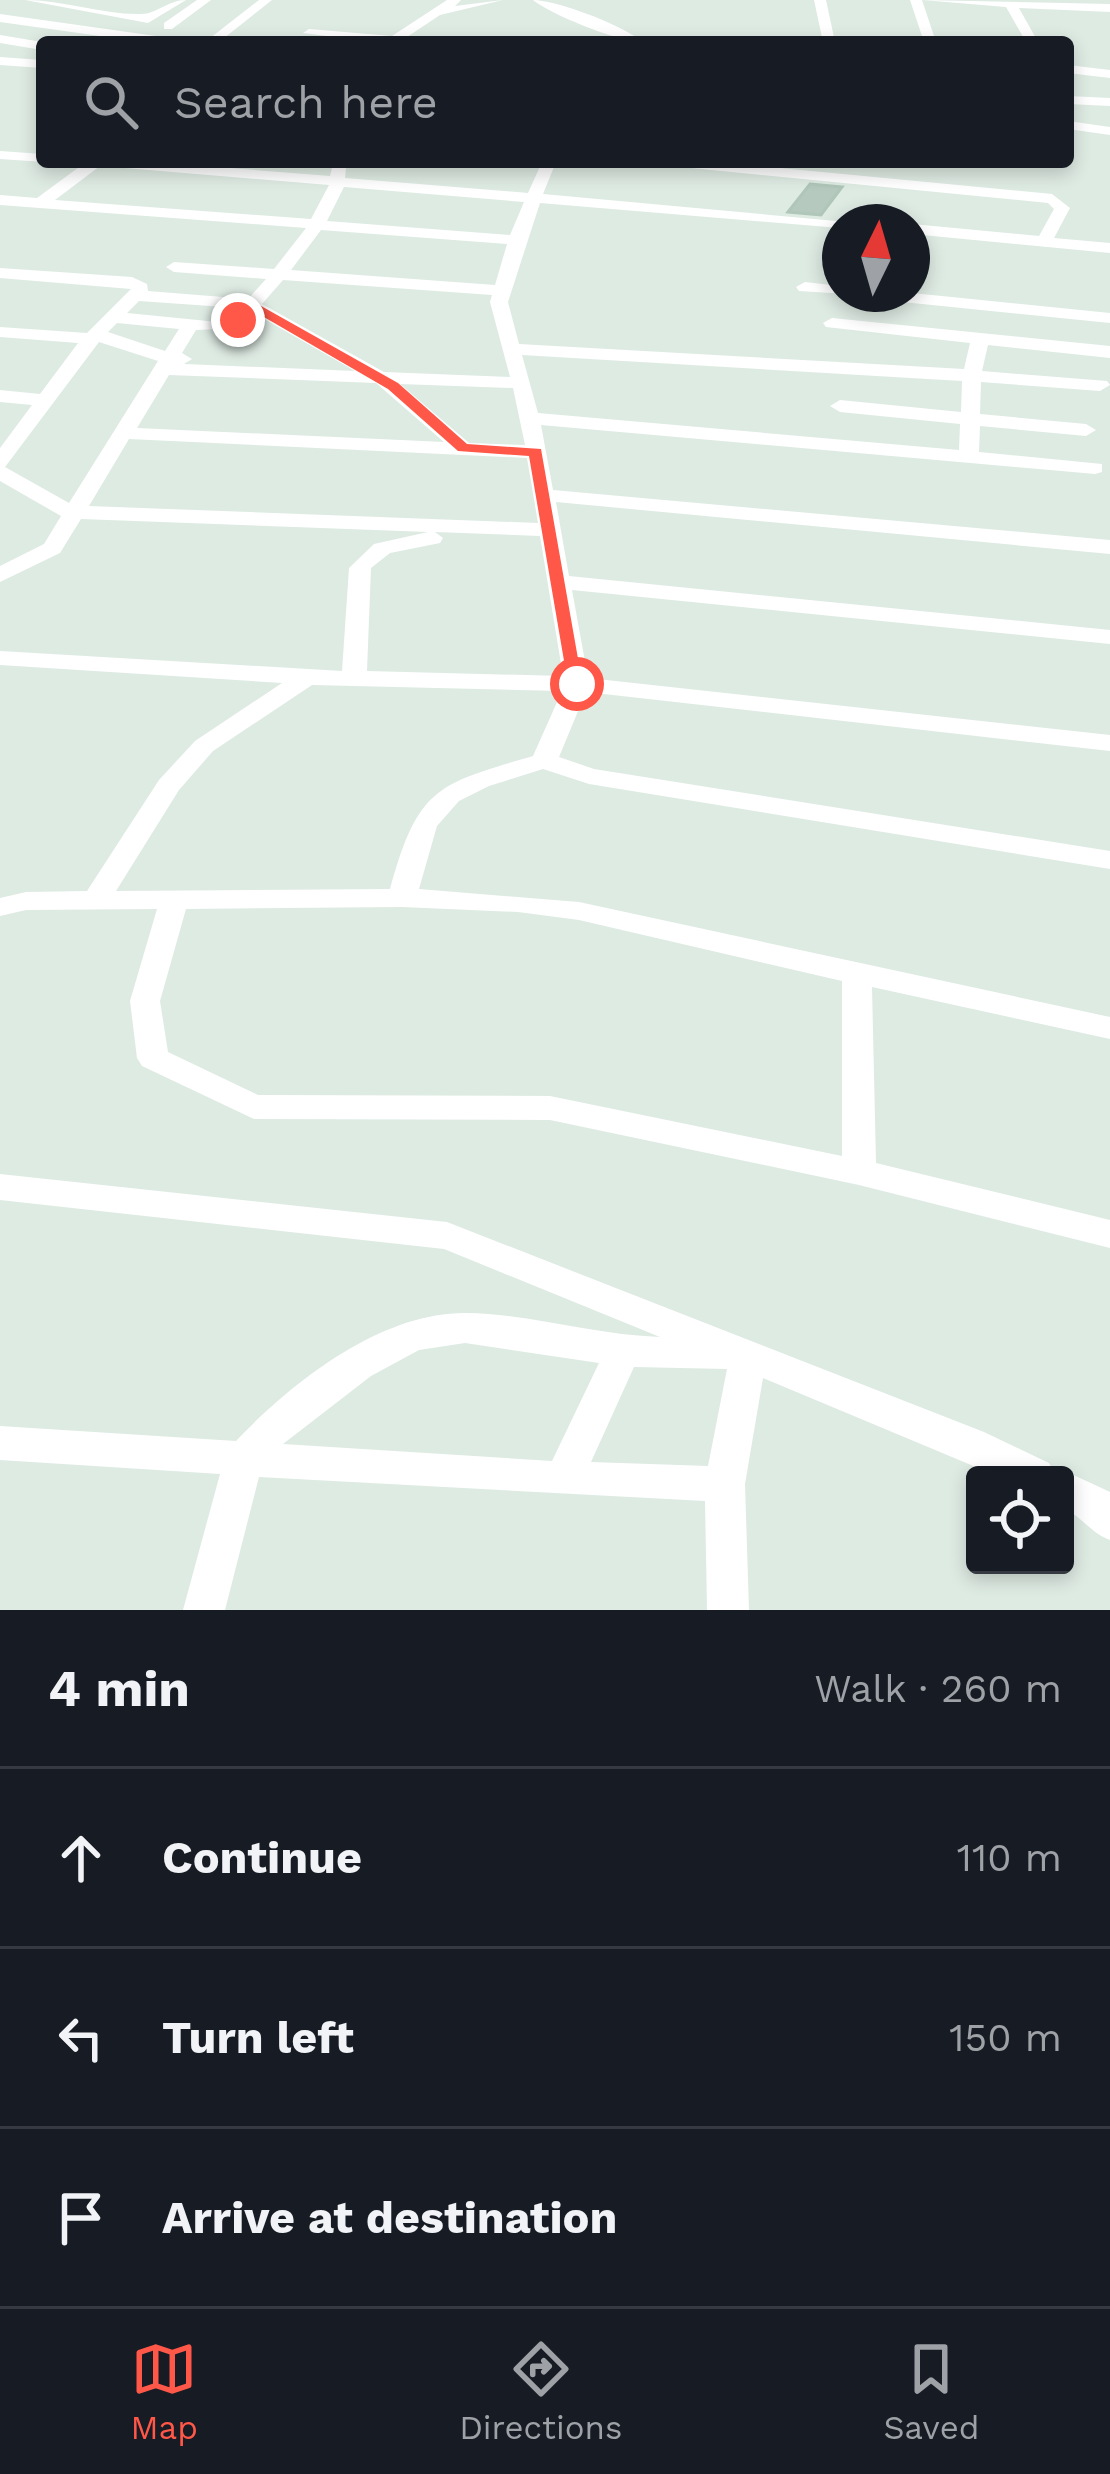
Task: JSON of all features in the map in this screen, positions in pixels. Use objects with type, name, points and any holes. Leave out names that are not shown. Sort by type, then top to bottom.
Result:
[{"type":"street","points":[[31,0],[172,23]]},
{"type":"street","points":[[146,0],[207,0]]},
{"type":"street","points":[[153,36],[207,0]]},
{"type":"street","points":[[219,36],[266,0]]},
{"type":"street","points":[[400,36],[455,0]]},
{"type":"street","points":[[441,12],[497,0]]},
{"type":"street","points":[[539,0],[579,22],[631,36]]},
{"type":"street","points":[[820,0],[828,36]]},
{"type":"street","points":[[916,0],[928,36]]},
{"type":"street","points":[[928,0],[1110,8]]},
{"type":"street","points":[[148,19],[177,1]]},
{"type":"street","points":[[1010,3],[1029,36]]},
{"type":"street","points":[[0,18],[114,36]]},
{"type":"street","points":[[308,33],[344,36]]},
{"type":"street","points":[[0,39],[36,45]]},
{"type":"street","points":[[0,61],[36,64]]},
{"type":"street","points":[[1074,70],[1110,74]]},
{"type":"street","points":[[1074,100],[1110,102]]},
{"type":"street","points":[[1074,126],[1110,130]]},
{"type":"street","points":[[0,155],[36,158]]},
{"type":"street","points":[[41,203],[90,168]]},
{"type":"street","points":[[259,168],[339,171],[535,194],[792,188],[1052,199],[1062,208],[1044,242]]},
{"type":"street","points":[[544,761],[577,684],[530,418],[499,290],[546,168]]},
{"type":"street","points":[[699,168],[792,188],[822,210]]},
{"type":"street","points":[[113,317],[234,324],[315,226],[339,171]]},
{"type":"street","points":[[0,200],[516,240]]},
{"type":"street","points":[[930,232],[1110,248]]},
{"type":"street","points":[[174,267],[499,290]]},
{"type":"street","points":[[0,273],[131,282],[141,288],[93,337],[0,462]]},
{"type":"street","points":[[805,287],[822,289]]},
{"type":"street","points":[[135,295],[250,304],[383,379],[463,448]]},
{"type":"street","points":[[930,300],[1110,318]]},
{"type":"street","points":[[832,323],[1110,352]]},
{"type":"street","points":[[0,575],[52,548],[70,512],[191,324]]},
{"type":"street","points":[[0,332],[93,337],[166,364],[521,383]]},
{"type":"street","points":[[969,458],[972,375],[980,339]]},
{"type":"street","points":[[511,350],[1100,385]]},
{"type":"street","points":[[166,364],[360,368]]},
{"type":"street","points":[[0,396],[45,400]]},
{"type":"street","points":[[840,406],[1086,430]]},
{"type":"street","points":[[530,418],[1095,468]]},
{"type":"street","points":[[122,434],[536,452]]},
{"type":"street","points":[[0,472],[70,512],[550,530]]},
{"type":"street","points":[[543,495],[1110,547]]},
{"type":"street","points":[[354,678],[360,568],[367,556],[403,543],[495,529]]},
{"type":"street","points":[[560,582],[1110,637]]},
{"type":"street","points":[[0,658],[308,676],[577,684],[1110,743]]},
{"type":"street","points":[[95,902],[168,786],[204,746],[308,676]]},
{"type":"street","points":[[402,898],[428,818],[442,801],[479,782],[544,761],[589,776],[1110,860]]},
{"type":"street","points":[[0,908],[26,902],[402,898],[518,903],[580,911],[1110,1028]]},
{"type":"street","points":[[174,902],[145,1001],[154,1058],[254,1107],[550,1108],[859,1172],[1110,1234]]},
{"type":"street","points":[[856,974],[859,1172]]},
{"type":"street","points":[[0,1187],[447,1236],[1013,1466]]},
{"type":"street","points":[[204,1610],[244,1459],[278,1423],[358,1364],[412,1336],[465,1328],[623,1351],[748,1355]]},
{"type":"street","points":[[563,1479],[623,1351]]},
{"type":"street","points":[[728,1610],[725,1484],[748,1355]]},
{"type":"street","points":[[0,1443],[563,1479],[725,1484]]},
{"type":"street","points":[[1074,1494],[1095,1504],[1110,1522]]},
{"type":"building","points":[[810,184],[842,187],[829,204],[822,204],[821,215],[788,212]]},
{"type":"route","points":[[238,320],[250,304],[332,347],[393,386],[463,448],[536,452],[577,684]]}]
